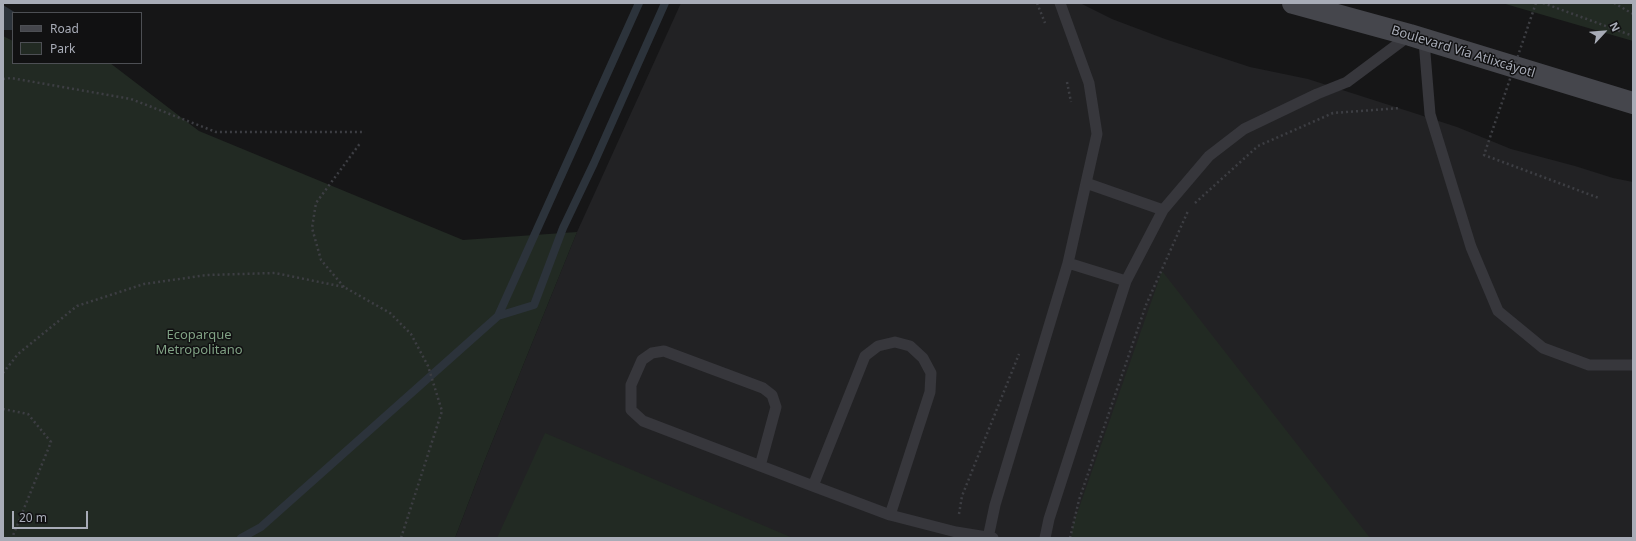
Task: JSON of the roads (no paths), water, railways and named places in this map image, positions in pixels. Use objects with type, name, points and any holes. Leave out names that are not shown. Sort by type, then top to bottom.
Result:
[{"type":"main road","name":"Boulevard Vía Atlixcáyotl","points":[[1293,3],[1417,38],[1633,103]]},
{"type":"lane","points":[[760,466],[776,407],[772,395],[763,388],[664,351],[652,353],[642,360],[631,385],[631,410],[643,421],[760,466],[890,515],[956,532],[990,538],[995,505],[1068,263],[1097,134],[1089,82],[1060,3]]},
{"type":"lane","points":[[1045,538],[1049,519],[1126,281],[1163,210],[1209,156],[1244,129],[1346,82],[1417,38],[1430,114],[1471,247],[1498,311],[1543,348],[1589,365],[1633,365]]},
{"type":"lane","points":[[1086,183],[1163,210]]},
{"type":"lane","points":[[1068,263],[1126,281]]},
{"type":"lane","points":[[813,486],[865,356],[878,346],[895,342],[910,346],[923,358],[931,374],[930,392],[890,515]]},
{"type":"waterway","points":[[241,538],[261,527],[498,316],[639,3]]},
{"type":"waterway","points":[[498,316],[534,305],[563,228],[594,163],[665,3]]},
{"type":"park label","name":"Ecoparque Metropolitano","points":[[199,342]]}]
